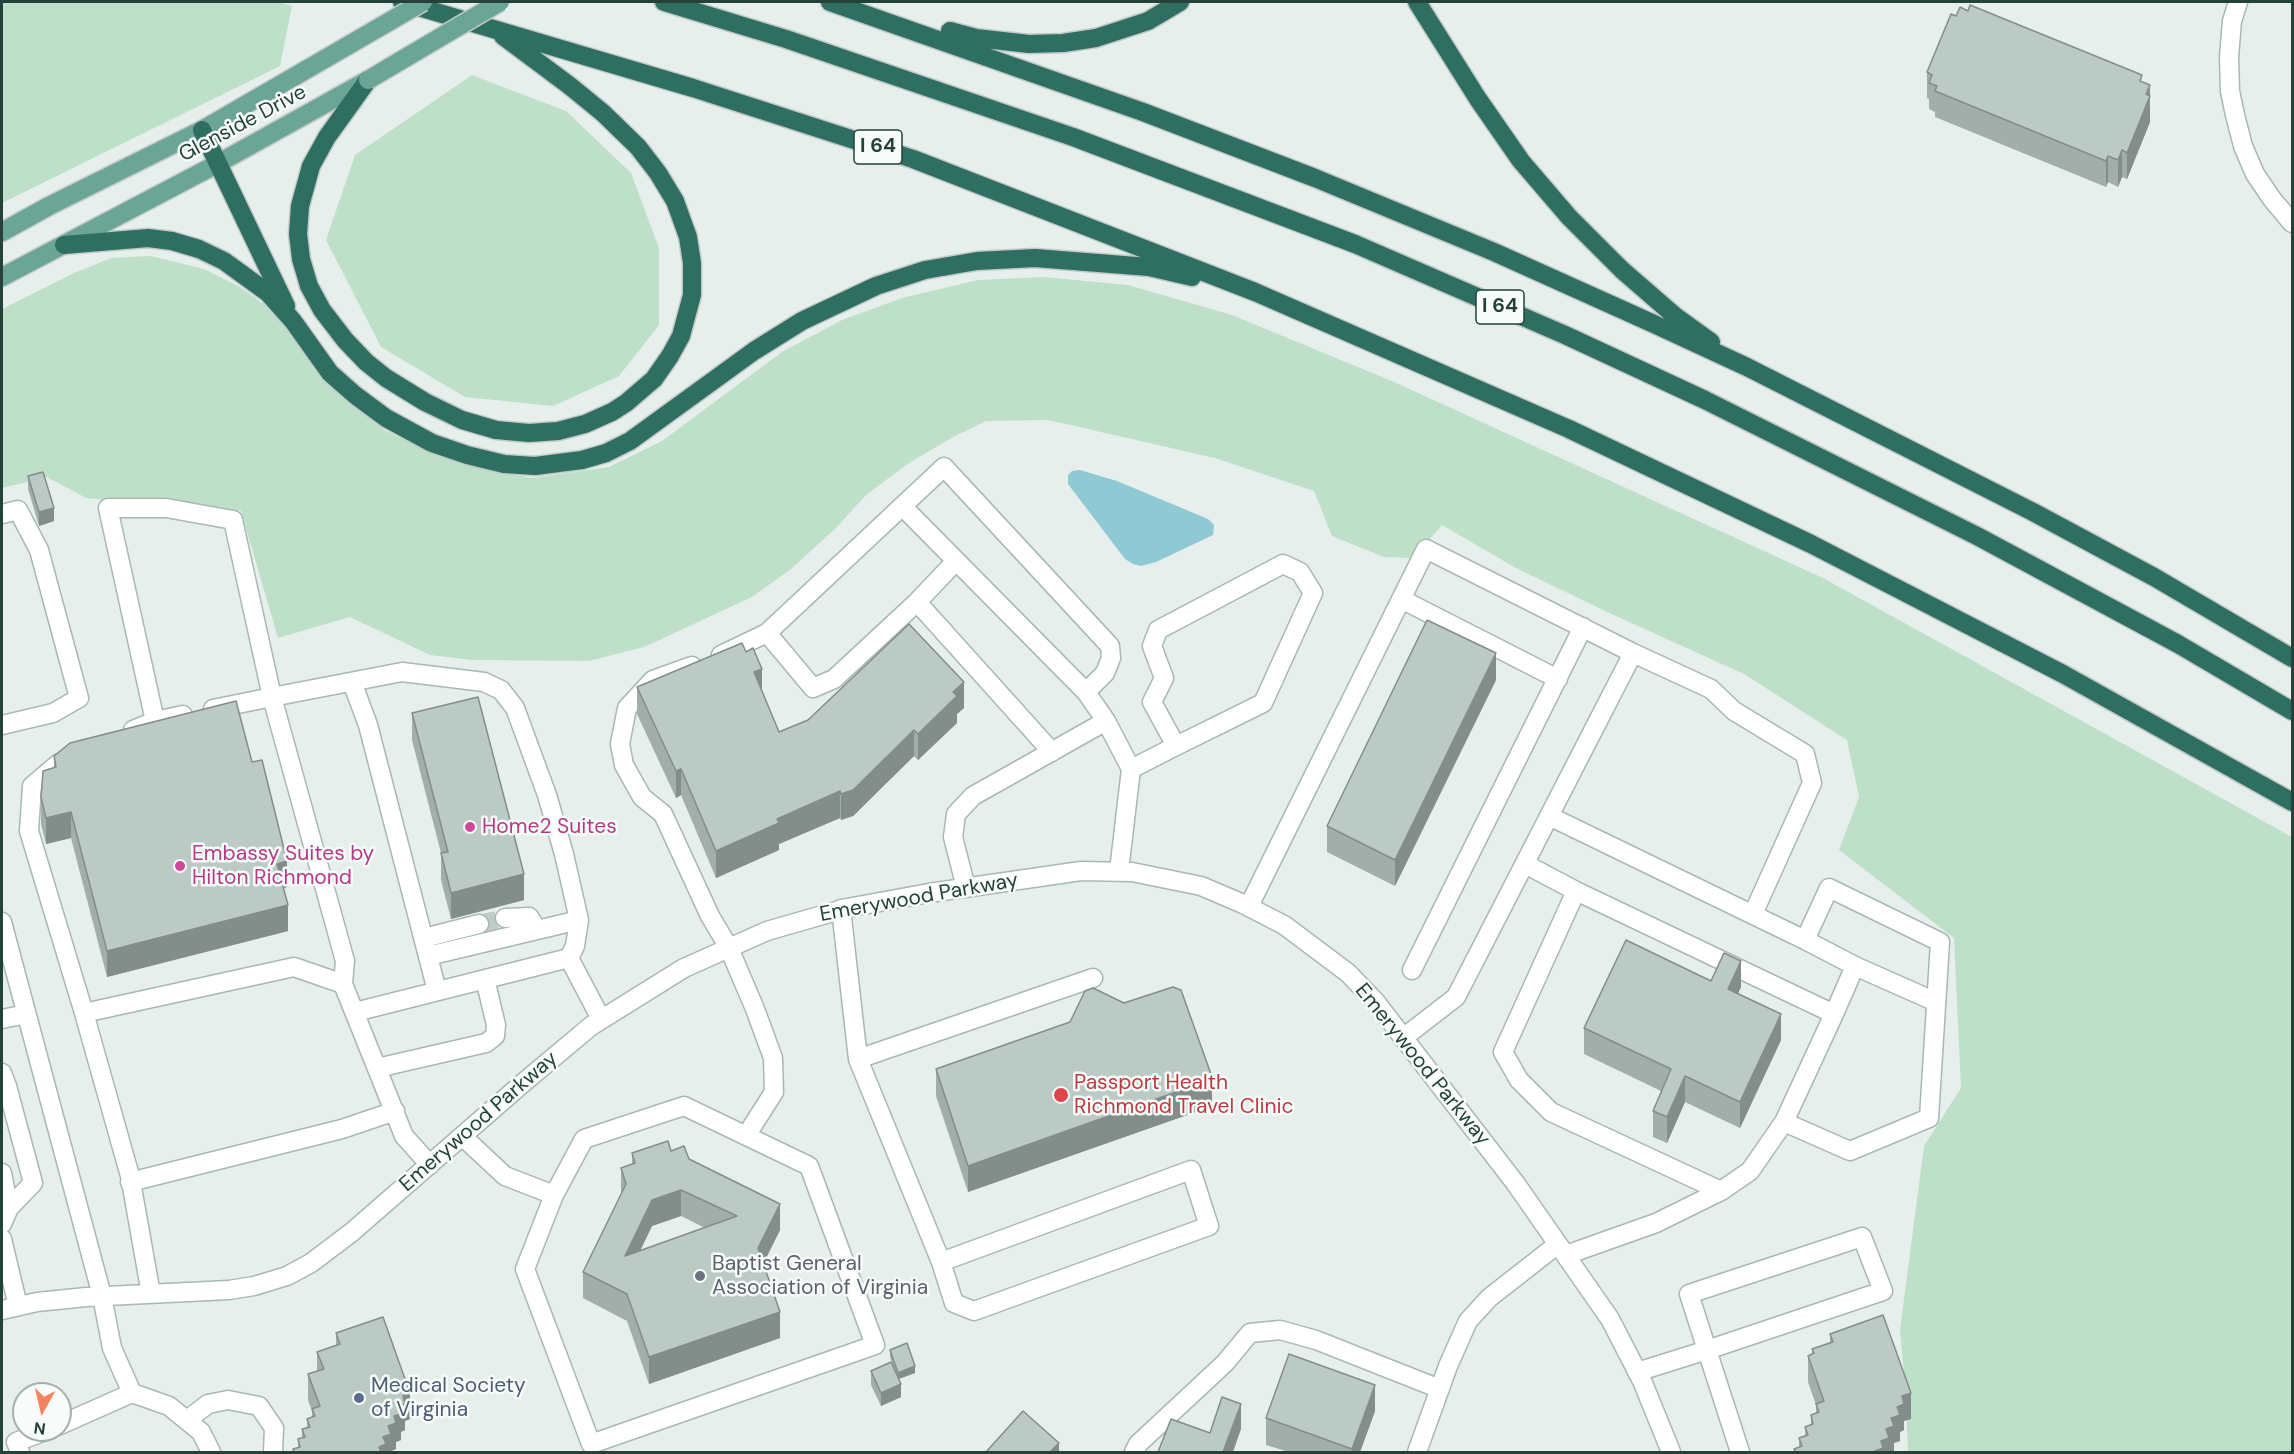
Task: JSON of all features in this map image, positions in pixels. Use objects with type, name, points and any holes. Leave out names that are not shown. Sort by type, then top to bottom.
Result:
[{"type":"highway","name":"I 64","points":[[402,2],[704,91],[913,159],[1255,292],[1569,429],[1811,544],[2063,674],[2292,802]]},
{"type":"highway","name":"I 64","points":[[664,2],[797,43],[1073,137],[1355,244],[1565,335],[1705,400],[1977,536],[2178,644],[2292,711]]},
{"type":"highway","points":[[837,4],[976,38],[1029,44],[1063,43],[1096,38],[1148,21],[1180,2]]},
{"type":"highway","points":[[1417,2],[1478,99],[1521,161],[1569,217],[1622,270],[1675,316],[1747,367]]},
{"type":"highway","points":[[837,4],[1132,108],[1315,178],[1494,252],[1747,367],[2043,517],[2154,577],[2292,658]]},
{"type":"highway","points":[[368,80],[327,137],[316,157],[304,186],[300,206],[298,234],[301,259],[309,285],[322,310],[345,340],[366,362],[386,378],[425,402],[462,420],[496,430],[529,433],[558,431],[585,424],[626,403],[654,379],[670,356],[681,336],[692,295],[692,263],[688,237],[675,201],[658,173],[638,147],[603,113],[570,86],[492,28]]},
{"type":"highway","points":[[202,130],[293,321]]},
{"type":"highway","points":[[64,245],[147,238],[172,241],[199,249],[224,261],[279,304],[330,372],[355,395],[386,418],[432,443],[467,455],[504,464],[535,466],[582,460],[606,453],[630,441],[754,351],[802,321],[876,286],[925,270],[1003,259],[1072,259],[1149,267],[1255,292]]},
{"type":"main road","name":"Glenside Drive","points":[[2,232],[49,206],[202,130],[423,2]]},
{"type":"main road","name":"Glenside Drive","points":[[2,277],[217,164],[368,80],[500,2]]},
{"type":"street","points":[[2238,2],[2232,21],[2229,57],[2230,91],[2235,115],[2243,146],[2255,174],[2272,200],[2292,223]]},
{"type":"street","points":[[746,1136],[774,1092],[773,1058],[755,1008],[729,948],[710,916],[663,814],[642,797],[624,765],[620,744],[627,708],[653,680],[711,659],[767,633],[944,467],[1110,646],[1111,658],[1105,673],[1086,692]]},
{"type":"street","points":[[903,507],[1086,692],[1106,721],[1131,769],[1119,872]]},
{"type":"street","points":[[155,721],[108,508],[166,508],[233,520],[272,698],[345,961],[343,984],[404,1136],[430,1164]]},
{"type":"street","points":[[2,514],[18,510],[39,550],[79,698],[52,713],[2,725]]},
{"type":"street","points":[[1249,906],[1426,549],[1633,653],[1711,689],[1734,711],[1805,754],[1812,783],[1754,914]]},
{"type":"street","points":[[767,633],[813,688],[834,679],[917,602],[956,561]]},
{"type":"street","points":[[1131,769],[1263,703],[1313,593],[1300,572],[1283,564],[1158,630],[1152,646],[1164,678],[1152,702],[1176,746]]},
{"type":"street","points":[[1401,599],[1558,678]]},
{"type":"street","points":[[917,602],[1052,752]]},
{"type":"street","points":[[1412,970],[1582,627]]},
{"type":"street","points":[[1403,1038],[1456,997],[1633,653]]},
{"type":"street","points":[[115,737],[155,721],[402,672],[484,682],[501,690],[515,708],[547,795],[564,854],[579,920],[575,946],[568,958],[355,1012]]},
{"type":"street","points":[[352,682],[368,725],[437,991]]},
{"type":"street","points":[[966,888],[953,837],[956,814],[973,796],[1106,721]]},
{"type":"street","points":[[74,750],[32,786],[29,831],[84,1013],[130,1182],[151,1294]]},
{"type":"street","points":[[1549,816],[1754,914],[1855,966],[1936,1002]]},
{"type":"street","points":[[1525,864],[1576,891],[1834,1014]]},
{"type":"street","name":"Emerywood Parkway","points":[[10,1308],[102,1296],[229,1290],[254,1286],[287,1275],[311,1263],[344,1239],[540,1068],[601,1019],[684,968],[767,931],[841,909],[966,888],[1082,872],[1119,872],[1162,876],[1201,886],[1249,906],[1284,925],[1348,973],[1375,1001],[1516,1184],[1610,1319],[1637,1372],[1671,1452]]},
{"type":"street","points":[[1785,1122],[1850,1150],[1929,1118],[1940,942],[1829,888],[1805,940]]},
{"type":"street","points":[[1576,891],[1503,1052],[1519,1080],[1551,1112],[1721,1191]]},
{"type":"street","points":[[841,909],[858,1059],[940,1262],[954,1303],[974,1311],[1209,1226],[1191,1170],[940,1262]]},
{"type":"street","points":[[505,918],[529,917],[537,930]]},
{"type":"street","points":[[426,947],[537,930],[579,920]]},
{"type":"street","points":[[2,922],[102,1296],[112,1348],[132,1393]]},
{"type":"street","points":[[426,947],[479,924]]},
{"type":"street","points":[[568,958],[601,1019]]},
{"type":"street","points":[[1417,1452],[1468,1321],[1489,1298],[1562,1250],[1656,1223],[1721,1191],[1750,1171],[1785,1122],[1855,966]]},
{"type":"street","points":[[84,1013],[294,967],[343,984]]},
{"type":"street","points":[[858,1059],[1093,978]]},
{"type":"street","points":[[377,1068],[486,1043],[495,1036],[496,1025],[485,979]]},
{"type":"street","points":[[2,1019],[26,1014]]},
{"type":"street","points":[[2,1073],[33,1183],[5,1216]]},
{"type":"street","points":[[684,1106],[809,1166],[875,1346],[591,1444],[525,1269],[554,1195],[584,1139],[684,1106]]},
{"type":"street","points":[[130,1182],[342,1130],[394,1111]]},
{"type":"street","points":[[462,1136],[505,1176],[554,1195]]},
{"type":"street","points":[[2,1173],[5,1216]]},
{"type":"street","points":[[1637,1372],[1707,1350],[1882,1291],[1862,1237],[1689,1294],[1707,1350],[1740,1452]]},
{"type":"street","points":[[2,1239],[10,1308]]},
{"type":"street","points":[[1134,1452],[1138,1444],[1225,1363],[1250,1333],[1280,1330],[1316,1340],[1440,1389]]},
{"type":"street","points":[[72,1420],[132,1393],[169,1406],[201,1432],[211,1452]]},
{"type":"street","points":[[187,1420],[208,1404],[228,1400],[259,1406],[274,1428],[273,1452]]},
{"type":"green space","points":[[2,2],[278,2],[292,6],[280,66],[2,203]]},
{"type":"green space","points":[[472,75],[566,111],[631,173],[659,248],[659,325],[619,376],[553,406],[465,397],[381,347],[326,240],[355,155]]},
{"type":"green space","points":[[151,256],[204,269],[240,287],[270,309],[292,332],[313,363],[384,430],[424,449],[478,468],[533,478],[609,467],[662,441],[782,352],[842,320],[902,298],[978,280],[1044,277],[1128,285],[1232,315],[1394,382],[1823,578],[2292,837],[2292,1452],[1908,1452],[1900,1330],[1924,1146],[1961,1088],[1954,938],[1839,850],[1859,797],[1847,740],[1744,674],[1514,567],[1442,525],[1413,558],[1384,557],[1332,536],[1314,491],[1215,458],[1048,420],[986,421],[955,436],[909,463],[866,495],[836,528],[791,569],[752,597],[644,647],[589,661],[473,660],[430,655],[350,617],[278,638],[241,511],[86,498],[47,477],[2,488],[2,309],[74,273],[111,258]]},
{"type":"water","points":[[1080,470],[1117,481],[1208,519],[1214,525],[1213,535],[1156,562],[1141,566],[1133,564],[1125,559],[1068,484],[1068,475],[1072,471]]},
{"type":"building","points":[[1970,5],[2142,75],[2140,81],[2150,85],[2146,94],[2150,96],[2127,153],[2122,150],[2118,160],[2108,156],[2106,161],[1935,91],[1937,86],[1929,83],[1932,75],[1927,72],[1951,14],[1956,16],[1960,7],[1968,11]]},
{"type":"building","points":[[43,472],[54,508],[39,512],[28,476]]},
{"type":"building","points":[[1427,620],[1496,653],[1395,860],[1327,826]]},
{"type":"building","points":[[909,624],[964,682],[953,692],[957,696],[918,734],[914,730],[853,790],[841,794],[840,791],[777,819],[779,823],[716,851],[681,769],[676,771],[637,687],[742,643],[746,652],[753,648],[762,669],[754,672],[779,732],[808,720]]},
{"type":"building","name":"Home2 Suites","points":[[478,697],[524,874],[451,893],[441,853],[448,852],[412,713]]},
{"type":"building","name":"Embassy Suites by Hilton Richmond","points":[[236,701],[252,762],[262,760],[287,861],[277,864],[288,905],[107,951],[71,812],[46,818],[41,797],[43,771],[56,767],[54,756],[70,743]]},
{"type":"building","points":[[1626,940],[1711,981],[1724,953],[1741,961],[1728,989],[1781,1014],[1740,1102],[1685,1076],[1667,1117],[1653,1111],[1671,1069],[1584,1028]]},
{"type":"building","points":[[1173,987],[1181,990],[1212,1077],[1206,1079],[1207,1081],[968,1166],[936,1069],[1070,1022],[1085,991],[1093,988],[1124,1003]]},
{"type":"building","name":"Baptist General Association of Virginia","points":[[668,1141],[671,1151],[684,1146],[689,1159],[780,1204],[758,1248],[780,1312],[649,1357],[627,1294],[583,1272],[626,1184],[621,1168],[635,1163],[632,1153]],"holes":[[[681,1190],[737,1216],[625,1256],[652,1200]]]},
{"type":"building","points":[[1883,1315],[1911,1393],[1902,1396],[1904,1404],[1897,1407],[1900,1415],[1891,1418],[1894,1426],[1886,1429],[1889,1438],[1881,1441],[1883,1448],[1876,1452],[1796,1452],[1794,1449],[1802,1446],[1799,1438],[1808,1435],[1805,1427],[1813,1424],[1811,1415],[1819,1412],[1816,1404],[1824,1401],[1808,1356],[1814,1353],[1812,1349],[1833,1342],[1830,1334]]},
{"type":"building","name":"Medical Society of Virginia","points":[[383,1317],[410,1393],[403,1396],[405,1404],[398,1406],[401,1414],[394,1416],[396,1423],[388,1426],[391,1434],[383,1437],[386,1444],[379,1447],[381,1452],[294,1452],[293,1449],[300,1447],[298,1439],[305,1437],[302,1429],[310,1427],[307,1419],[315,1416],[312,1409],[320,1406],[308,1374],[324,1369],[317,1352],[340,1344],[336,1333]]},
{"type":"building","points":[[907,1343],[915,1366],[898,1373],[890,1350]]},
{"type":"building","points":[[1289,1354],[1375,1385],[1352,1449],[1266,1418]]},
{"type":"building","points":[[891,1362],[901,1384],[881,1393],[871,1371]]},
{"type":"building","points":[[1222,1397],[1241,1404],[1223,1452],[1158,1452],[1171,1419],[1210,1433]]},
{"type":"building","points":[[1023,1411],[1059,1443],[1050,1452],[986,1452]]},
{"type":"tunnel","points":[[479,924],[505,918]]},
{"type":"place","name":"Home2 Suites","points":[[470,827]]},
{"type":"place","name":"Embassy Suites by Hilton Richmond","points":[[180,866]]},
{"type":"place","name":"Passport Health Richmond Travel Clinic","points":[[1061,1095]]},
{"type":"place","name":"Baptist General Association of Virginia","points":[[700,1276]]},
{"type":"place","name":"Medical Society of Virginia","points":[[359,1398]]}]
